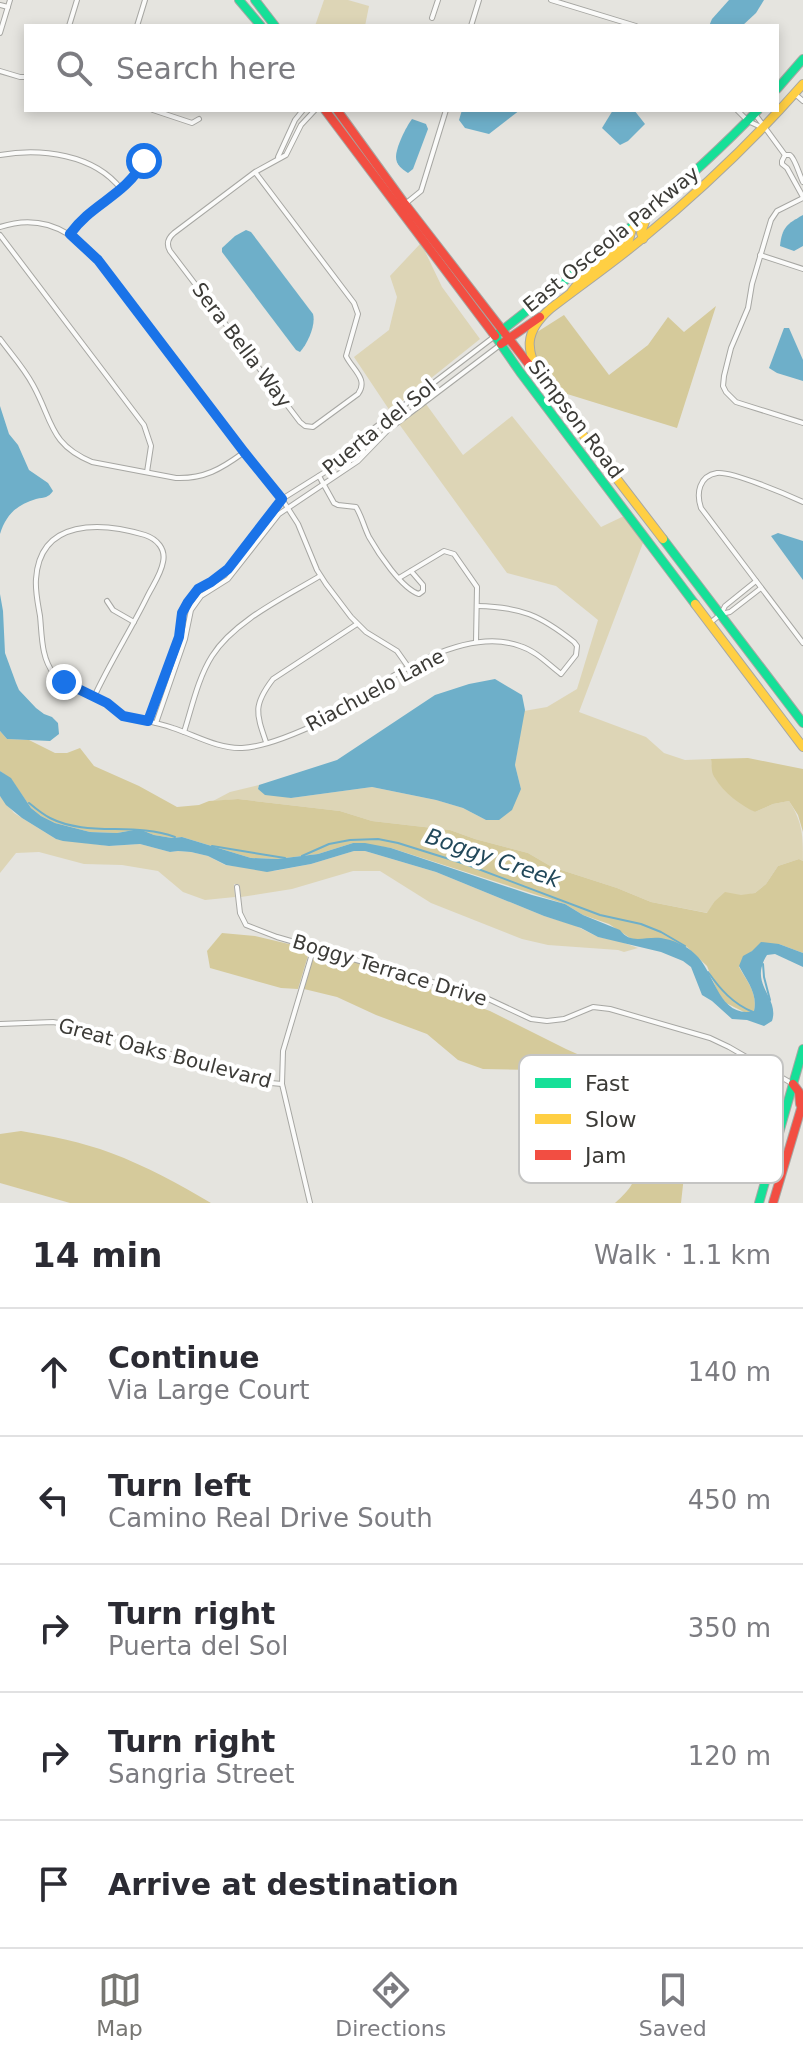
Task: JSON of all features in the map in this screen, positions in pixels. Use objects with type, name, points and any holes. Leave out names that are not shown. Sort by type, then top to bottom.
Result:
[{"type":"main road","points":[[239,0],[259,24]]},
{"type":"main road","points":[[255,0],[273,24]]},
{"type":"main road","points":[[779,87],[803,59]]},
{"type":"main road","name":"East Osceola Parkway","points":[[779,111],[803,84]]},
{"type":"main road","name":"Simpson Road","points":[[326,112],[409,222],[498,332],[509,338],[803,723]]},
{"type":"main road","name":"Simpson Road","points":[[338,112],[498,332],[501,344],[803,747]]},
{"type":"main road","name":"East Osceola Parkway","points":[[498,332],[648,215],[713,156],[754,112]]},
{"type":"main road","name":"East Osceola Parkway","points":[[501,344],[643,239],[695,194],[778,112]]},
{"type":"main road","points":[[391,198],[405,204]]},
{"type":"main road","points":[[643,239],[641,233],[648,215]]},
{"type":"main road","points":[[409,222],[422,226]]},
{"type":"main road","points":[[567,297],[583,277],[629,240],[632,228]]},
{"type":"main road","points":[[541,380],[531,359],[529,340],[546,312]]},
{"type":"main road","points":[[623,507],[639,511],[660,537]]},
{"type":"main road","points":[[783,1119],[803,1049]]},
{"type":"main road","points":[[793,1084],[800,1099],[798,1120]]},
{"type":"main road","points":[[783,1170],[803,1102]]},
{"type":"main road","points":[[761,1203],[764,1183]]},
{"type":"main road","points":[[773,1203],[779,1183]]},
{"type":"street","points":[[0,33],[10,0]]},
{"type":"street","points":[[70,24],[77,0]]},
{"type":"street","points":[[138,24],[145,0]]},
{"type":"street","points":[[432,18],[438,0]]},
{"type":"street","points":[[472,24],[479,0]]},
{"type":"street","points":[[551,0],[629,24]]},
{"type":"street","points":[[0,5],[8,7]]},
{"type":"street","points":[[0,71],[24,77]]},
{"type":"street","points":[[795,94],[803,101]]},
{"type":"street","points":[[159,112],[192,123],[199,119]]},
{"type":"street","points":[[277,159],[301,112]]},
{"type":"street","name":"Sera Bella Way","points":[[255,172],[358,311],[346,353],[362,379],[362,388],[313,427],[301,423],[170,251],[168,244],[171,235],[255,172],[286,155],[301,125],[313,112]]},
{"type":"street","points":[[405,204],[419,194],[423,186],[445,112]]},
{"type":"street","points":[[739,112],[748,121],[763,128]]},
{"type":"street","points":[[755,112],[763,128],[785,155],[792,156],[803,182]]},
{"type":"street","points":[[0,155],[32,152],[69,158],[98,169],[121,189]]},
{"type":"street","points":[[785,155],[782,161],[784,166],[803,198],[777,211],[771,220],[748,308],[731,348],[723,386],[729,398],[736,402],[803,423]]},
{"type":"street","points":[[70,234],[83,218],[138,173],[144,161]]},
{"type":"street","points":[[787,168],[795,163]]},
{"type":"street","points":[[0,227],[20,222],[49,225],[70,234],[98,260],[288,507],[320,576],[358,624],[397,651],[409,668]]},
{"type":"street","points":[[0,235],[144,425],[151,454],[147,472]]},
{"type":"street","points":[[760,255],[803,269]]},
{"type":"street","name":"Puerta del Sol","points":[[148,721],[179,637],[182,613],[198,589],[228,569],[282,499],[341,462],[369,433],[498,332]]},
{"type":"street","points":[[0,339],[35,389],[60,440],[71,451],[92,462],[190,479],[219,470],[244,452]]},
{"type":"street","name":"Puerta del Sol","points":[[156,723],[185,639],[191,610],[201,596],[228,579],[279,514],[358,461],[389,429],[501,344]]},
{"type":"street","points":[[111,395],[118,390]]},
{"type":"street","points":[[369,433],[377,441]]},
{"type":"street","points":[[803,502],[771,488],[717,473],[701,483],[698,491],[701,508],[803,643]]},
{"type":"street","points":[[319,476],[328,495],[338,505],[356,507],[375,547],[399,578],[419,594],[423,591],[423,585],[411,571]]},
{"type":"street","name":"Riachuelo Lane","points":[[134,622],[163,564],[162,550],[157,541],[145,535],[87,526],[65,533],[48,547],[39,563],[36,580],[46,660],[52,671],[61,680],[107,703],[123,716],[156,723],[228,747],[243,748],[323,721],[441,652],[488,640],[521,646],[561,674],[577,651],[574,642],[554,625],[532,614],[477,606]]},
{"type":"street","points":[[399,578],[444,551],[454,554],[477,587],[476,642]]},
{"type":"street","points":[[184,732],[204,671],[221,643],[247,619],[320,576]]},
{"type":"street","points":[[720,615],[725,606],[756,581]]},
{"type":"street","points":[[710,623],[761,588]]},
{"type":"street","points":[[94,697],[134,622],[113,610],[107,601]]},
{"type":"street","points":[[266,742],[257,710],[266,687],[273,679],[358,624]]},
{"type":"street","name":"Boggy Terrace Drive","points":[[237,887],[240,913],[246,925],[277,937],[484,997],[531,1019],[564,1019],[593,1007],[610,1009],[710,1038],[743,1055]]},
{"type":"street","points":[[310,1203],[282,1084],[283,1051],[314,947]]},
{"type":"street","name":"Great Oaks Boulevard","points":[[0,1024],[53,1022],[87,1028],[260,1082],[282,1084]]},
{"type":"street","name":"Boggy Terrace Drive","points":[[783,1078],[793,1084]]},
{"type":"shaded area","points":[[324,0],[348,0],[369,6],[365,24],[316,24]]},
{"type":"shaded area","points":[[421,243],[442,287],[480,339],[390,411],[354,357],[389,330],[397,297],[390,276]]},
{"type":"shaded area","points":[[716,306],[677,428],[551,389],[534,356],[534,334],[564,315],[609,375],[648,345],[668,317],[684,332]]},
{"type":"shaded area","points":[[426,404],[463,455],[512,416],[601,527],[624,516],[643,543],[579,712],[646,737],[664,753],[685,760],[711,759],[720,785],[755,812],[789,801],[801,830],[803,861],[799,859],[778,866],[766,884],[755,893],[714,902],[708,913],[651,902],[552,867],[528,853],[450,830],[372,821],[340,811],[238,799],[213,801],[230,792],[259,785],[258,789],[291,798],[372,787],[436,800],[463,808],[486,820],[521,789],[515,765],[524,711],[547,707],[577,689],[598,620],[556,586],[507,573],[399,424]]},
{"type":"shaded area","points":[[0,731],[7,739],[29,740],[55,753],[80,748],[94,766],[177,807],[238,799],[340,811],[372,821],[450,830],[528,853],[552,867],[651,902],[707,913],[725,892],[741,895],[755,893],[766,884],[778,866],[799,859],[803,861],[803,953],[779,944],[752,951],[739,967],[754,999],[754,1011],[746,1013],[726,1003],[718,993],[707,966],[687,947],[674,942],[633,940],[609,924],[583,915],[565,904],[391,848],[353,843],[318,854],[277,859],[251,858],[182,837],[154,835],[139,829],[117,833],[90,832],[55,823],[31,808],[11,779],[0,771]]},
{"type":"shaded area","points":[[748,758],[803,769],[803,832],[798,815],[789,801],[755,812],[723,789],[712,772],[711,759]]},
{"type":"shaded area","points":[[0,796],[14,813],[56,839],[109,846],[140,844],[170,852],[208,856],[225,865],[274,871],[365,851],[436,872],[598,937],[638,948],[624,952],[548,945],[522,939],[431,903],[380,871],[353,871],[292,889],[241,897],[239,884],[234,884],[235,897],[205,900],[183,892],[158,871],[122,865],[84,864],[39,852],[16,853],[0,873]]},
{"type":"shaded area","points":[[222,933],[255,936],[310,949],[298,989],[281,988],[210,968],[207,951]]},
{"type":"shaded area","points":[[315,951],[352,961],[490,1011],[579,1055],[519,1055],[519,1070],[483,1069],[458,1060],[427,1034],[337,997],[304,989]]},
{"type":"shaded area","points":[[21,1131],[111,1153],[211,1203],[70,1203],[0,1183],[0,1134]]},
{"type":"shaded area","points":[[632,1183],[683,1183],[681,1203],[615,1203]]},
{"type":"water","points":[[729,0],[764,0],[744,24],[710,24]]},
{"type":"water","points":[[461,112],[517,112],[489,134],[465,128],[459,120]]},
{"type":"water","points":[[612,112],[636,112],[645,124],[620,145],[602,128]]},
{"type":"water","points":[[412,119],[426,124],[428,129],[413,169],[408,173],[398,165],[396,157]]},
{"type":"water","points":[[803,215],[803,246],[794,251],[780,246],[786,227]]},
{"type":"water","points":[[246,230],[251,232],[313,314],[311,334],[300,352],[222,252],[222,248],[235,236]]},
{"type":"water","points":[[784,328],[789,328],[803,360],[803,381],[769,368]]},
{"type":"water","points":[[0,406],[9,434],[18,445],[29,470],[48,483],[53,491],[17,508],[5,521],[0,534]]},
{"type":"water","points":[[778,533],[803,541],[803,580],[771,536]]},
{"type":"water","points":[[0,594],[5,653],[19,690],[36,708],[58,723],[59,734],[50,741],[7,739],[0,731]]},
{"type":"water","points":[[495,679],[522,695],[525,710],[515,765],[521,789],[512,810],[499,820],[486,820],[463,808],[436,800],[372,787],[291,798],[265,795],[258,789],[259,785],[337,760],[435,695]]},
{"type":"water","points":[[0,771],[11,778],[31,808],[41,816],[90,832],[117,833],[139,829],[154,835],[182,837],[251,858],[277,859],[318,854],[353,843],[365,843],[391,848],[565,904],[629,937],[661,938],[688,948],[702,962],[725,1001],[742,1012],[754,1011],[754,999],[739,966],[743,956],[761,942],[779,944],[803,953],[803,967],[775,954],[767,955],[761,975],[772,1005],[772,1021],[764,1026],[732,1019],[702,995],[691,967],[683,961],[661,952],[598,937],[436,872],[365,851],[267,872],[226,865],[191,852],[170,852],[140,844],[109,846],[56,839],[6,805],[0,796]]},
{"type":"waterway","name":"Boggy Creek","points":[[29,803],[64,824],[143,830],[175,837]]},
{"type":"waterway","name":"Boggy Creek","points":[[302,856],[329,844],[350,840],[378,839],[398,843],[465,864],[600,915],[641,924],[685,946]]},
{"type":"waterway","name":"Boggy Creek","points":[[212,846],[285,858]]},
{"type":"waterway","name":"Boggy Creek","points":[[763,964],[770,1000]]},
{"type":"waterway","name":"Boggy Creek","points":[[708,972],[739,1005],[753,1012]]},
{"type":"traffic: fast","points":[[239,0],[259,24]]},
{"type":"traffic: fast","points":[[255,0],[273,24]]},
{"type":"traffic: fast","points":[[779,87],[803,59]]},
{"type":"traffic: fast","points":[[695,604],[495,336],[663,199],[756,112]]},
{"type":"traffic: fast","points":[[663,539],[803,723]]},
{"type":"traffic: fast","points":[[783,1119],[803,1049]]},
{"type":"traffic: fast","points":[[759,1203],[765,1183]]},
{"type":"traffic: slow","points":[[779,110],[803,84]]},
{"type":"traffic: slow","points":[[663,539],[541,380],[530,351],[531,334],[550,309],[664,220],[777,112]]},
{"type":"traffic: slow","points":[[643,239],[641,233],[647,216]]},
{"type":"traffic: slow","points":[[572,291],[583,277],[629,240],[632,229]]},
{"type":"traffic: slow","points":[[695,604],[803,747]]},
{"type":"traffic: jam","points":[[327,112],[495,336]]},
{"type":"traffic: jam","points":[[338,112],[537,375]]},
{"type":"traffic: jam","points":[[501,344],[540,317]]},
{"type":"traffic: jam","points":[[793,1084],[799,1092],[800,1104]]},
{"type":"traffic: jam","points":[[783,1169],[803,1102]]},
{"type":"traffic: jam","points":[[773,1203],[779,1183]]},
{"type":"route","points":[[64,682],[107,703],[123,716],[148,721],[179,637],[182,613],[188,602],[198,589],[228,569],[282,499],[98,260],[70,234],[77,223],[130,183],[144,161]]}]
